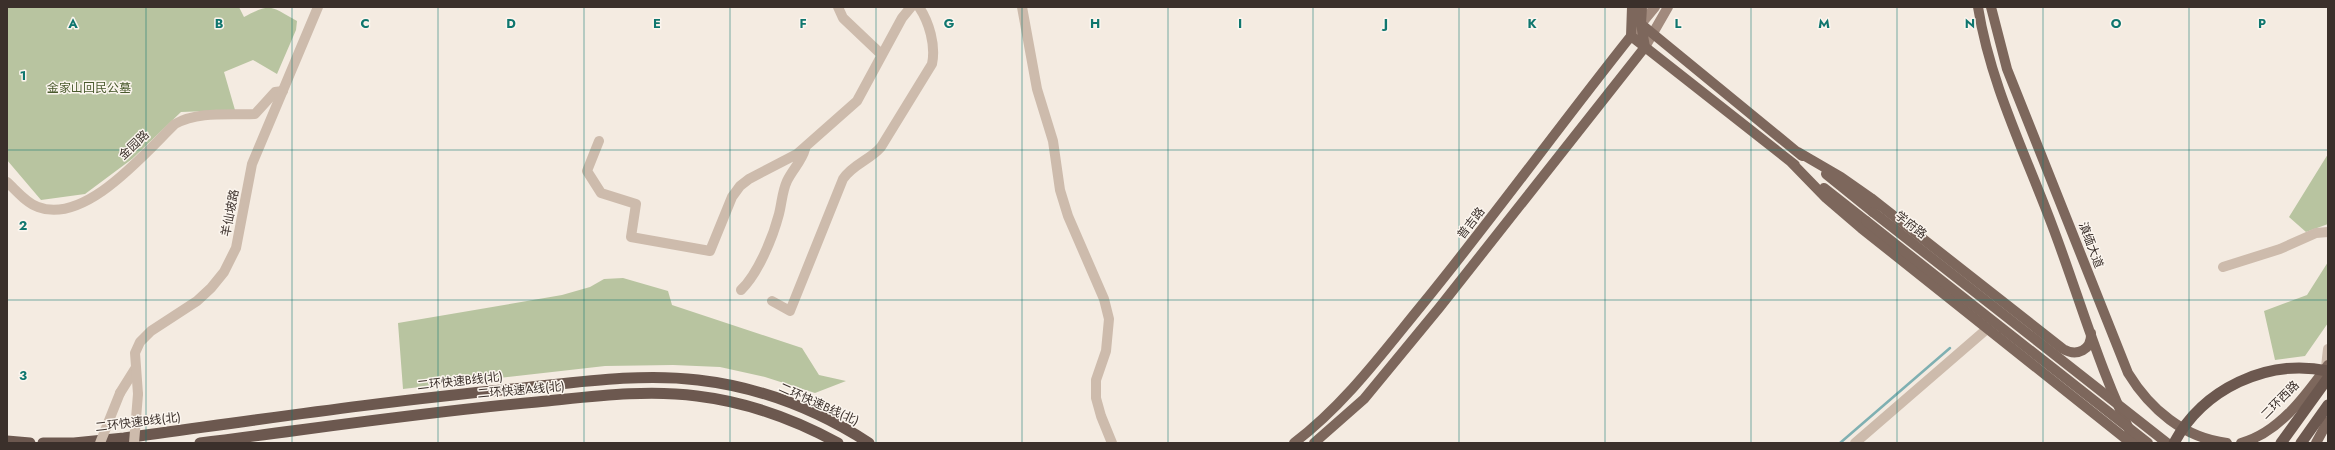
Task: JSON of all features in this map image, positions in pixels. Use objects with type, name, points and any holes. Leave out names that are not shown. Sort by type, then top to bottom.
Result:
[{"type":"highway","points":[[2174,443],[2196,411],[2213,396],[2233,384],[2256,375],[2281,370],[2304,368],[2328,370],[2281,443]]},
{"type":"highway","name":"二环快速B线(北)","points":[[43,443],[74,443],[124,438],[462,393],[607,380],[675,378],[712,382],[763,394],[805,409],[869,443]]},
{"type":"highway","name":"二环快速A线(北)","points":[[200,443],[464,409],[646,394],[674,394],[716,398],[758,409],[799,424],[838,443]]},
{"type":"highway","points":[[2301,443],[2328,405]]},
{"type":"highway","points":[[7,441],[30,443]]},
{"type":"main road","points":[[1631,36],[1632,7]]},
{"type":"main road","points":[[1642,7],[1641,24],[1645,47]]},
{"type":"main road","name":"普吉路","points":[[1294,443],[1314,428],[1353,389],[1478,237],[1631,36],[1655,7]]},
{"type":"main road","points":[[1314,443],[1364,399],[1444,302],[1645,47],[1668,7]]},
{"type":"main road","points":[[1978,7],[1988,58],[2121,410],[2136,443]]},
{"type":"main road","name":"滇缅大道","points":[[1991,7],[2007,69],[2128,372],[2148,401],[2172,422],[2197,435],[2227,443]]},
{"type":"main road","name":"学府路","points":[[1641,24],[1798,152],[2168,443]]},
{"type":"main road","name":"学府路","points":[[1631,36],[2148,443]]},
{"type":"main road","points":[[1798,152],[1837,175],[1871,198],[2063,349],[2077,353],[2085,350],[2089,345],[2091,329]]},
{"type":"main road","name":"学府路","points":[[1790,161],[1853,222],[2131,443]]},
{"type":"main road","points":[[2029,361],[2037,362],[2046,356],[2050,344],[2047,337]]},
{"type":"main road","name":"二环西路","points":[[2241,443],[2261,434],[2282,418],[2328,370]]},
{"type":"main road","points":[[2316,443],[2328,421]]},
{"type":"main road","points":[[2236,443],[2248,443]]},
{"type":"street","name":"羊仙坡路","points":[[134,443],[138,394],[135,353],[140,342],[151,331],[197,301],[224,272],[236,248],[252,164],[318,7]]},
{"type":"street","points":[[838,7],[843,18],[882,55]]},
{"type":"street","points":[[599,141],[587,170],[601,194],[636,204],[631,237],[710,251],[732,197],[740,186],[749,179],[797,154],[857,101],[902,18],[911,7]]},
{"type":"street","points":[[772,301],[790,311],[843,178],[849,170],[874,155],[881,148],[932,64],[934,57],[928,23],[919,7]]},
{"type":"street","points":[[1022,7],[1037,89],[1054,141],[1060,190],[1068,216],[1104,299],[1109,319],[1106,351],[1096,380],[1096,398],[1101,416],[1112,443]]},
{"type":"street","name":"金园路","points":[[7,182],[36,207],[49,210],[69,209],[88,201],[118,177],[175,124],[185,118],[255,114],[275,92],[283,91]]},
{"type":"street","points":[[741,290],[755,274],[779,213],[782,195],[787,180],[804,155],[805,147]]},
{"type":"street","points":[[2223,267],[2280,249],[2316,233],[2328,232]]},
{"type":"street","points":[[1855,443],[1988,328]]},
{"type":"street","points":[[2328,349],[2328,370]]},
{"type":"street","points":[[100,443],[120,393],[135,369]]},
{"type":"green space","name":"金家山回民公墓","points":[[7,7],[239,7],[244,17],[260,9],[271,8],[282,12],[297,21],[296,30],[277,74],[253,60],[224,72],[235,110],[181,112],[132,159],[85,194],[41,200],[7,160]]},
{"type":"green space","points":[[2328,154],[2328,224],[2306,232],[2289,217]]},
{"type":"green space","points":[[2328,262],[2328,323],[2305,356],[2275,360],[2264,311],[2307,295]]},
{"type":"green space","points":[[623,278],[668,291],[672,305],[802,348],[819,375],[846,381],[815,393],[765,377],[720,367],[673,365],[605,366],[403,389],[398,323],[562,295],[590,287],[604,279]]},
{"type":"waterway","points":[[1840,443],[1950,348]]}]
